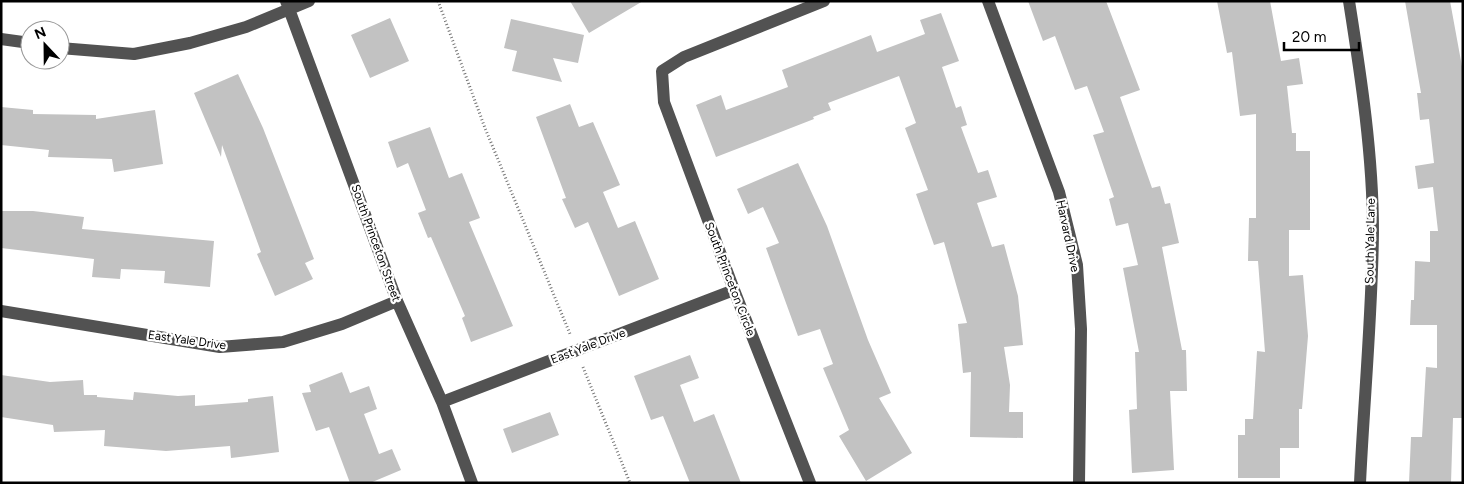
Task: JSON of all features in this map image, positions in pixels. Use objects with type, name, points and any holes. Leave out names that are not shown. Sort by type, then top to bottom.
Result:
[{"type":"street","points":[[70,49],[134,54],[190,44],[246,27],[288,5],[309,1]]},
{"type":"street","name":"South Princeton Circle","points":[[810,483],[734,290],[664,102],[662,71],[684,58],[824,1]]},
{"type":"street","name":"Harvard Drive","points":[[988,1],[1059,192],[1076,265],[1081,328],[1079,483]]},
{"type":"street","name":"South Yale Lane","points":[[1350,1],[1362,84],[1370,164],[1373,232],[1360,483]]},
{"type":"street","name":"South Princeton Street","points":[[288,5],[396,301],[442,402],[472,483]]},
{"type":"street","points":[[1,39],[20,42]]},
{"type":"street","name":"East Yale Drive","points":[[442,402],[734,290]]},
{"type":"street","name":"East Yale Drive","points":[[1,310],[220,347],[283,342],[342,324],[396,301]]},
{"type":"path","points":[[438,1],[485,128],[630,483]]},
{"type":"building","points":[[570,1],[643,1],[589,33]]},
{"type":"building","points":[[1028,1],[1106,1],[1140,90],[1120,97],[1152,188],[1160,186],[1165,204],[1170,203],[1179,243],[1162,247],[1182,350],[1186,350],[1187,391],[1170,391],[1174,470],[1132,473],[1129,410],[1137,409],[1135,352],[1139,352],[1123,268],[1138,265],[1128,223],[1116,226],[1109,199],[1114,197],[1093,135],[1104,132],[1087,86],[1075,90],[1055,36],[1043,41]]},
{"type":"building","points":[[1217,1],[1270,1],[1281,61],[1299,58],[1303,84],[1287,86],[1292,133],[1296,133],[1296,151],[1310,151],[1310,230],[1289,230],[1289,276],[1303,275],[1308,336],[1302,409],[1299,409],[1299,448],[1280,448],[1280,478],[1238,478],[1238,435],[1245,435],[1245,419],[1253,419],[1257,351],[1265,352],[1258,261],[1248,261],[1249,218],[1256,218],[1256,114],[1240,116],[1232,52],[1227,53]]},
{"type":"building","points":[[1405,1],[1450,1],[1463,72],[1463,418],[1453,418],[1451,483],[1409,483],[1411,437],[1422,437],[1426,367],[1437,368],[1437,325],[1410,325],[1411,300],[1414,300],[1415,261],[1430,262],[1430,231],[1438,231],[1433,187],[1418,189],[1415,166],[1434,163],[1429,119],[1420,120],[1417,93],[1421,93]]},
{"type":"building","points":[[941,13],[959,61],[942,67],[956,108],[961,106],[967,125],[961,127],[978,173],[988,170],[997,197],[977,203],[992,247],[1004,244],[1018,296],[1023,345],[1004,347],[1010,385],[1009,412],[1023,412],[1023,438],[970,437],[971,372],[963,373],[958,324],[967,323],[944,242],[934,245],[916,194],[928,190],[905,128],[916,123],[899,76],[828,103],[831,110],[813,117],[814,119],[716,157],[696,105],[721,95],[726,110],[788,87],[782,70],[871,35],[877,52],[925,34],[920,20]]},
{"type":"building","points":[[390,18],[409,61],[370,78],[351,35]]},
{"type":"building","points":[[511,19],[584,35],[578,63],[553,58],[562,82],[512,71],[517,51],[504,48]]},
{"type":"building","points":[[238,74],[263,128],[314,259],[305,263],[313,279],[275,296],[257,254],[261,252],[222,145],[221,157],[194,93]]},
{"type":"building","points":[[570,104],[579,127],[593,122],[620,185],[603,192],[618,228],[635,221],[659,279],[619,296],[588,222],[575,228],[562,199],[566,198],[536,117]]},
{"type":"building","points":[[1,107],[33,110],[33,114],[96,115],[96,119],[155,110],[163,164],[114,172],[112,159],[48,157],[49,150],[1,145]]},
{"type":"building","points":[[430,127],[449,178],[462,173],[480,218],[469,222],[513,326],[471,342],[462,318],[465,316],[431,237],[428,238],[418,213],[426,210],[408,163],[397,168],[388,142]]},
{"type":"building","points":[[798,163],[827,226],[868,340],[891,393],[879,398],[912,453],[866,481],[839,436],[849,430],[823,368],[833,364],[820,329],[798,336],[766,248],[779,243],[763,207],[748,214],[737,189]]},
{"type":"building","points":[[1,211],[33,211],[84,217],[82,229],[214,241],[210,287],[164,283],[165,271],[121,269],[120,279],[92,277],[94,259],[1,248]]},
{"type":"building","points":[[690,355],[699,378],[680,385],[694,422],[714,414],[741,483],[690,483],[663,416],[651,420],[634,376]]},
{"type":"building","points":[[342,372],[350,393],[369,386],[377,409],[364,414],[379,454],[392,449],[401,470],[370,483],[350,483],[329,427],[316,431],[302,393],[311,392],[309,385]]},
{"type":"building","points":[[1,375],[50,382],[83,380],[84,395],[97,395],[97,397],[133,400],[134,392],[178,396],[195,395],[195,406],[248,402],[248,399],[273,396],[279,452],[231,458],[230,446],[166,451],[104,446],[105,430],[54,432],[53,425],[1,417]]},
{"type":"building","points":[[550,412],[559,435],[512,453],[503,429]]}]
